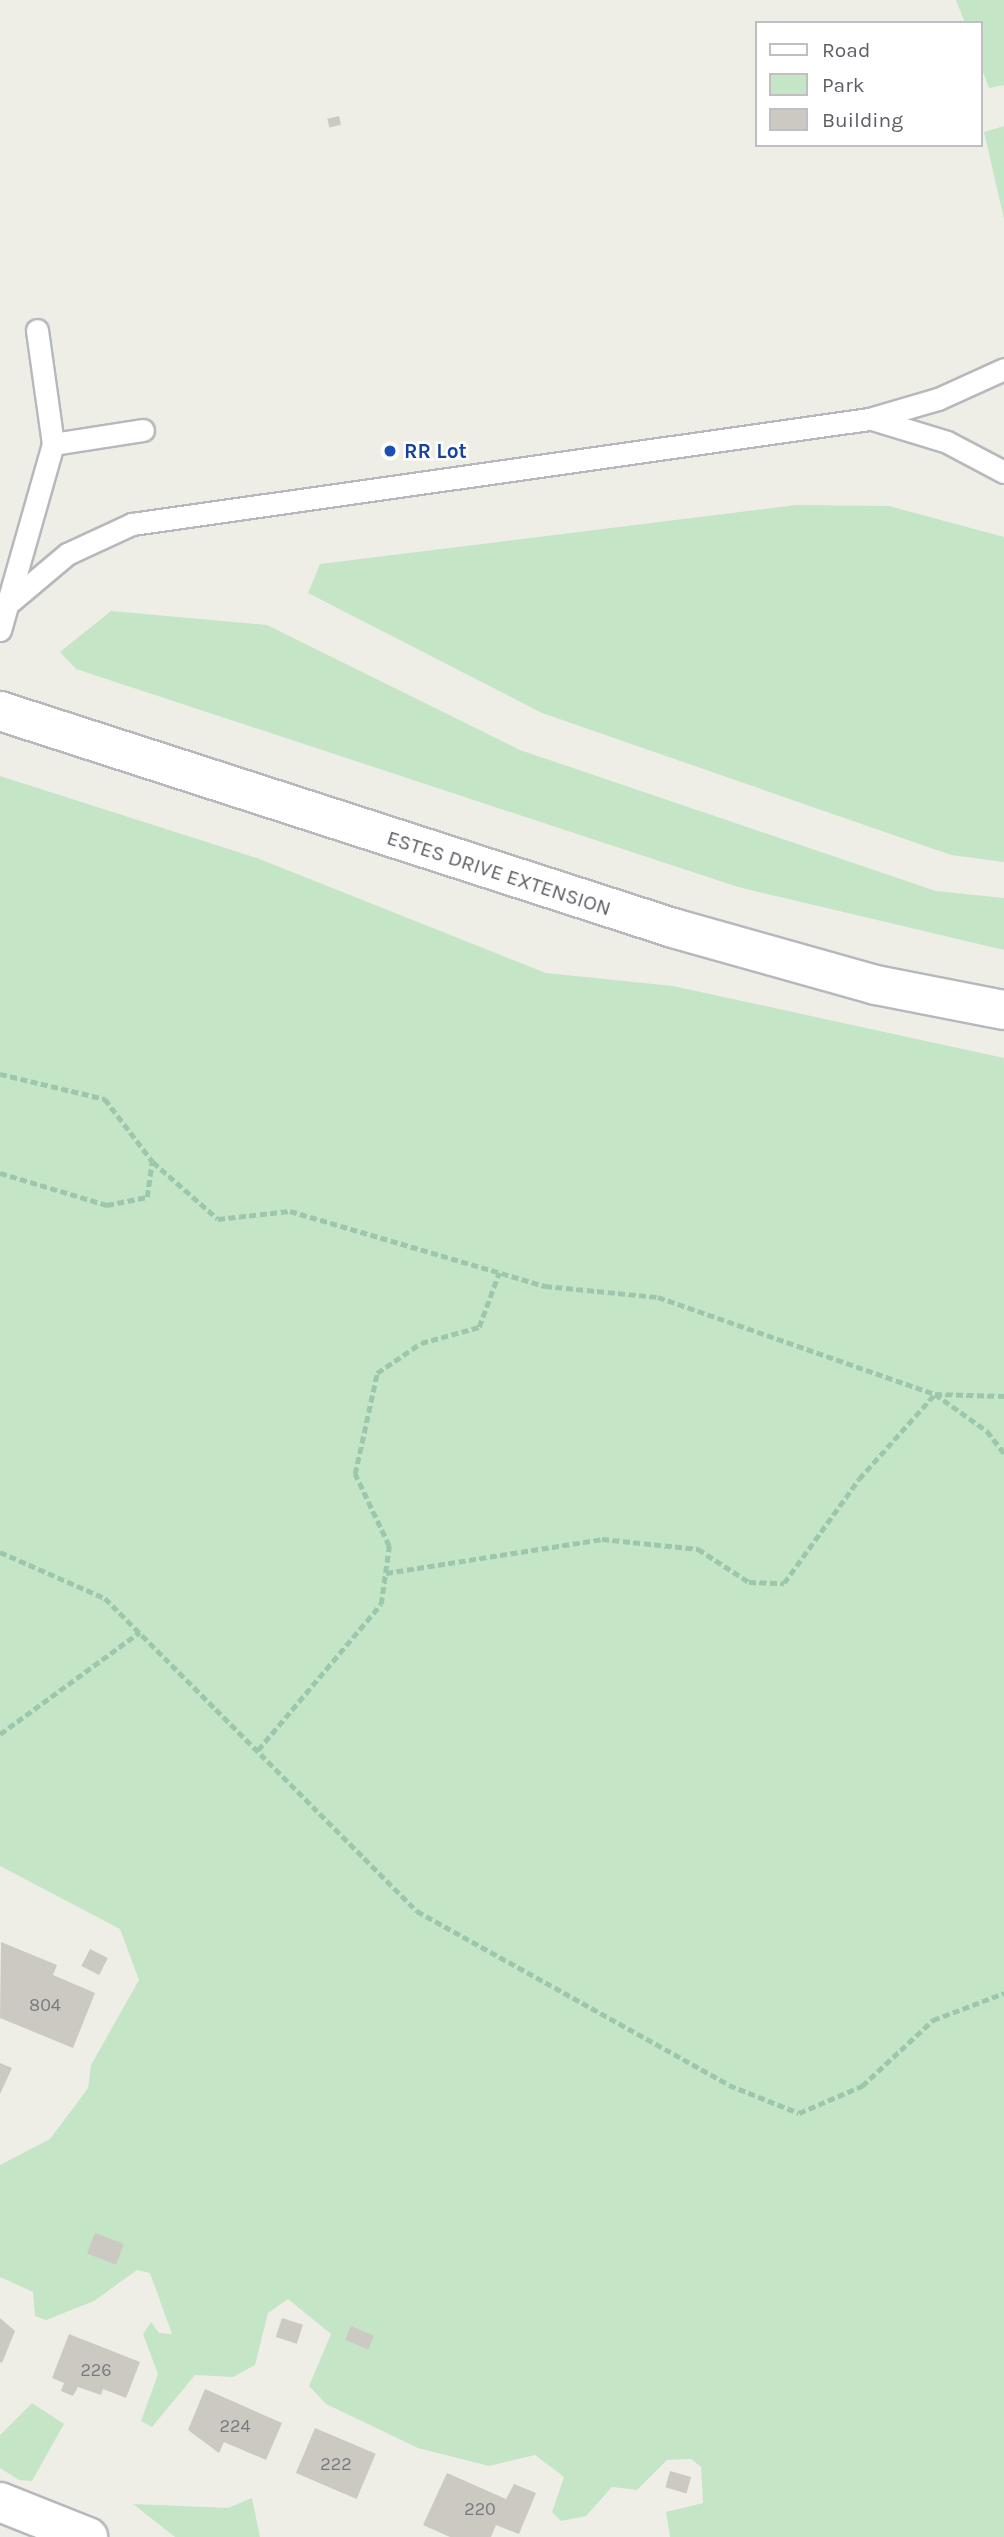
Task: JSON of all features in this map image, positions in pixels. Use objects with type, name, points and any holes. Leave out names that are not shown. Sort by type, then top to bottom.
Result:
[{"type":"main road","name":"ESTES DRIVE EXTENSION","points":[[0,711],[673,928],[876,985],[1004,1010]]},
{"type":"main road","points":[[0,2502],[88,2537]]},
{"type":"lane","points":[[0,630],[53,444],[37,330]]},
{"type":"lane","points":[[10,602],[67,554],[132,524],[869,419],[938,399],[1004,369]]},
{"type":"lane","points":[[869,419],[923,432],[1004,472]]},
{"type":"lane","points":[[53,444],[143,430]]},
{"type":"path","points":[[0,1074],[105,1098],[153,1162],[218,1219],[290,1211],[545,1286],[658,1297],[935,1394],[987,1431],[1004,1453]]},
{"type":"path","points":[[0,1173],[107,1205],[147,1197],[153,1162]]},
{"type":"path","points":[[258,1750],[381,1604],[389,1546],[355,1474],[377,1373],[421,1342],[479,1327],[499,1273]]},
{"type":"path","points":[[386,1573],[603,1539],[698,1549],[749,1582],[784,1583],[859,1479],[935,1394],[1004,1396]]},
{"type":"path","points":[[0,1552],[105,1598],[417,1911],[729,2085],[799,2113],[862,2086],[933,2020],[1004,1993]]},
{"type":"path","points":[[0,1734],[140,1632]]},
{"type":"green space","points":[[956,0],[1004,0],[1004,85],[989,88],[983,72],[983,21],[964,21]]},
{"type":"green space","points":[[1004,126],[1004,219],[984,132]]},
{"type":"green space","points":[[796,505],[889,506],[1004,537],[1004,862],[951,855],[542,713],[308,593],[320,564]]},
{"type":"green space","points":[[111,611],[267,625],[520,750],[936,891],[1004,898],[1004,950],[738,887],[76,669],[60,652]]},
{"type":"green space","points":[[0,776],[257,858],[546,973],[673,986],[1004,1058],[1004,2537],[670,2537],[666,2512],[703,2503],[701,2467],[691,2459],[667,2460],[637,2490],[612,2487],[586,2516],[561,2521],[552,2512],[564,2477],[535,2455],[489,2466],[418,2448],[326,2404],[309,2386],[331,2334],[288,2299],[268,2313],[255,2365],[233,2377],[195,2375],[152,2427],[141,2421],[158,2374],[143,2334],[151,2322],[159,2333],[172,2334],[150,2273],[137,2270],[94,2301],[46,2320],[35,2316],[33,2292],[0,2277],[0,2165],[50,2139],[88,2088],[91,2065],[139,1980],[120,1929],[0,1866]]},
{"type":"green space","points":[[32,2403],[64,2424],[32,2481],[19,2480],[0,2468],[0,2435]]},
{"type":"green space","points":[[252,2498],[260,2537],[175,2537],[133,2504],[228,2508]]},
{"type":"building","points":[[339,116],[341,125],[329,127],[327,119]]},
{"type":"building","points":[[1,1942],[57,1965],[53,1975],[95,1993],[73,2048],[0,2018]]},
{"type":"building","points":[[90,1949],[108,1958],[99,1975],[81,1966]]},
{"type":"building","points":[[0,2063],[12,2068],[0,2094]]},
{"type":"building","points":[[95,2233],[124,2244],[116,2265],[87,2254]]},
{"type":"building","points":[[0,2318],[15,2331],[2,2363],[0,2362]]},
{"type":"building","points":[[282,2318],[303,2325],[297,2344],[276,2337]]},
{"type":"building","points":[[351,2326],[374,2336],[368,2350],[345,2340]]},
{"type":"building","points":[[69,2334],[140,2362],[126,2398],[103,2389],[101,2395],[78,2387],[73,2396],[61,2391],[64,2383],[52,2378]]},
{"type":"building","points":[[205,2389],[282,2423],[266,2460],[224,2442],[219,2453],[188,2430]]},
{"type":"building","points":[[315,2428],[376,2454],[357,2499],[296,2473]]},
{"type":"building","points":[[670,2471],[691,2477],[686,2493],[665,2487]]},
{"type":"building","points":[[447,2473],[506,2499],[514,2484],[536,2493],[519,2534],[496,2525],[491,2537],[450,2537],[423,2525]]},
{"type":"place","name":"RR Lot","points":[[390,451]]}]
